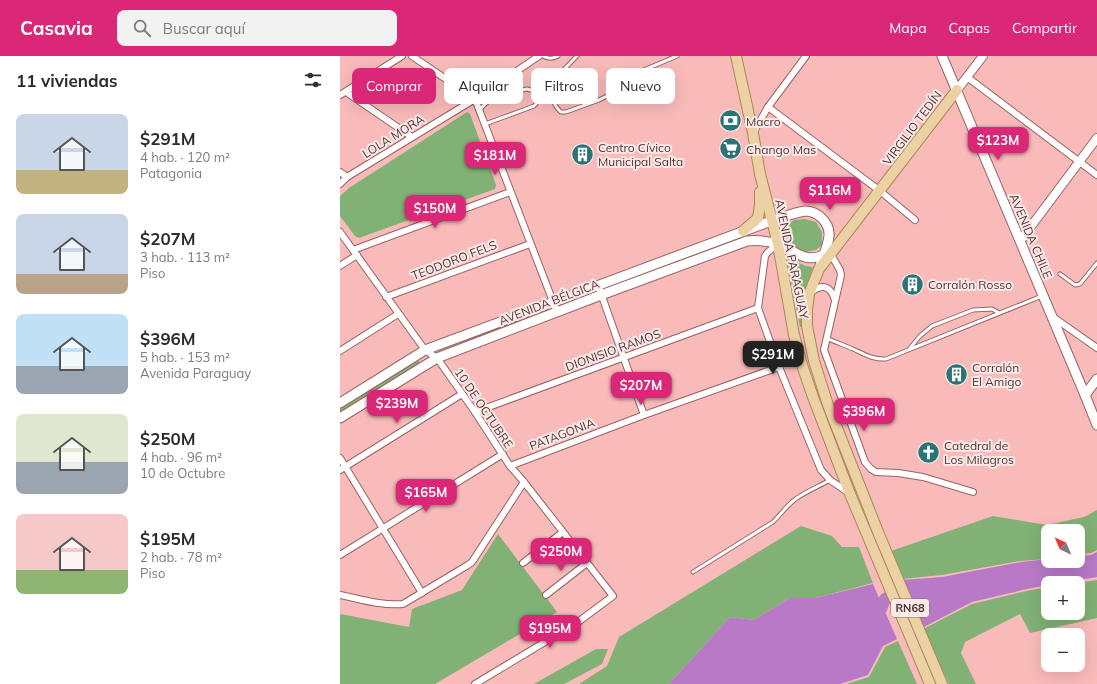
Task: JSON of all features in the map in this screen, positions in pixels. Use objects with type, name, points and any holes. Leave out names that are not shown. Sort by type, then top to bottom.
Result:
[{"type":"main road","name":"AVENIDA PARAGUAY","points":[[736,56],[753,133],[760,174],[778,244],[794,335],[800,355],[813,397],[850,494],[930,684]]},
{"type":"main road","name":"AVENIDA CHILE","points":[[942,57],[1051,316],[1086,395],[1097,425]]},
{"type":"main road","name":"VIRGILIO TEDÍN","points":[[827,254],[880,191],[957,90]]},
{"type":"main road","points":[[743,231],[758,218],[760,205],[760,174]]},
{"type":"main road","points":[[771,220],[805,211],[819,216],[824,220],[827,226],[829,234],[827,254],[815,258],[805,258],[778,244]]},
{"type":"main road","name":"AVENIDA BÉLGICA","points":[[340,403],[425,350],[771,220]]},
{"type":"main road","name":"AVENIDA BÉLGICA","points":[[340,418],[437,358],[747,241],[758,240],[778,244]]},
{"type":"main road","name":"AVENIDA PARAGUAY","points":[[827,254],[809,294],[807,310],[807,326],[814,360],[828,405],[878,532],[942,684]]},
{"type":"main road","points":[[1086,395],[1097,379]]},
{"type":"street","points":[[340,95],[402,56]]},
{"type":"street","points":[[412,56],[444,78]]},
{"type":"street","name":"LOLA MORA","points":[[521,68],[539,56]]},
{"type":"street","points":[[753,133],[768,107],[806,56]]},
{"type":"street","name":"VIRGILIO TEDÍN","points":[[957,90],[983,56]]},
{"type":"street","points":[[967,77],[1097,175]]},
{"type":"street","points":[[346,92],[412,137]]},
{"type":"street","name":"LOLA MORA","points":[[340,184],[347,178],[467,104]]},
{"type":"street","points":[[477,104],[556,312]]},
{"type":"street","points":[[768,107],[880,191],[915,220]]},
{"type":"street","points":[[1020,241],[1097,138]]},
{"type":"street","points":[[340,172],[347,178]]},
{"type":"street","points":[[353,250],[510,192]]},
{"type":"street","name":"10 DE OCTUBRE","points":[[340,232],[425,350],[437,358],[510,466],[613,596],[578,622],[475,684]]},
{"type":"street","name":"TEODORO FELS","points":[[386,297],[530,244]]},
{"type":"street","points":[[778,244],[764,256],[758,308],[779,367],[822,470],[830,480],[850,494]]},
{"type":"street","points":[[827,254],[840,270],[841,275],[824,350],[865,462],[876,472],[898,473],[923,477],[973,492]]},
{"type":"street","points":[[340,266],[357,255]]},
{"type":"street","points":[[598,285],[644,415]]},
{"type":"street","points":[[809,294],[821,287],[828,288],[832,292],[835,301]]},
{"type":"street","name":"DIONISIO RAMOS","points":[[474,412],[758,308]]},
{"type":"street","points":[[340,351],[398,314]]},
{"type":"street","points":[[1051,316],[1097,348]]},
{"type":"street","name":"PATAGONIA","points":[[510,466],[644,415],[779,367]]},
{"type":"street","points":[[343,468],[462,394]]},
{"type":"street","points":[[340,555],[502,454]]},
{"type":"street","points":[[340,458],[343,468],[383,529],[422,593]]},
{"type":"street","points":[[340,594],[394,605],[403,604],[468,565],[472,562],[524,482]]},
{"type":"street","points":[[523,563],[563,532]]},
{"type":"street","points":[[546,595],[587,563]]},
{"type":"lane","points":[[543,56],[548,58],[558,56]]},
{"type":"lane","points":[[565,68],[577,56]]},
{"type":"lane","points":[[598,100],[607,96],[639,72],[678,56]]},
{"type":"lane","points":[[480,111],[489,100],[509,93],[531,91]]},
{"type":"lane","points":[[485,124],[536,104]]},
{"type":"lane","points":[[556,104],[561,112],[566,112],[588,104]]},
{"type":"lane","points":[[1060,274],[1075,285],[1080,284],[1097,263]]},
{"type":"lane","points":[[826,338],[879,360],[1043,295]]},
{"type":"lane","points":[[909,348],[932,326],[973,310],[992,309],[999,313]]},
{"type":"lane","points":[[692,572],[773,522],[792,502],[801,495],[830,480]]},
{"type":"green space","points":[[467,112],[470,114],[496,185],[495,189],[359,238],[355,236],[340,216],[340,196],[349,188]]},
{"type":"green space","points":[[805,219],[816,222],[822,232],[822,245],[816,250],[805,252],[792,245],[786,235],[787,225],[794,220]]},
{"type":"green space","points":[[738,236],[740,239],[606,289],[605,288],[605,286]]},
{"type":"green space","points":[[786,257],[806,266],[813,267],[803,296],[801,327],[800,327]]},
{"type":"green space","points":[[544,309],[544,313],[440,351],[438,350]]},
{"type":"green space","points":[[419,361],[420,364],[340,413],[340,407]]},
{"type":"green space","points":[[1097,510],[1097,550],[1085,554],[1085,524],[1052,524],[1084,517]]},
{"type":"green space","points":[[993,516],[1041,524],[1041,560],[1020,561],[942,575],[902,579],[891,551]]},
{"type":"green space","points":[[801,526],[832,536],[842,547],[859,547],[873,583],[815,598],[790,598],[754,620],[730,617],[669,684],[579,684],[607,666],[619,637]]},
{"type":"green space","points":[[498,534],[557,612],[435,684],[340,684],[340,614],[409,627],[412,609],[462,590]]},
{"type":"green space","points":[[1097,580],[1097,618],[1052,628],[1041,628],[1041,631],[1030,633],[1020,614],[965,642],[961,653],[976,684],[949,684],[923,629],[972,604],[1041,588],[1041,620],[1085,620],[1085,582]]},
{"type":"green space","points":[[898,641],[917,684],[846,684],[869,677],[885,647]]},
{"type":"green space","points":[[596,649],[608,649],[602,664],[564,684],[534,684]]},
{"type":"shaded area","points":[[1097,552],[1097,577],[1085,579],[1085,576],[1041,576],[1041,586],[972,602],[922,628],[902,580],[942,577],[1021,562],[1041,560],[1041,568],[1085,568],[1085,555],[1091,555]]},
{"type":"shaded area","points":[[873,584],[897,639],[883,646],[868,675],[840,684],[669,684],[730,617],[754,620],[790,598],[815,598]]},
{"type":"waterway","points":[[875,619],[885,599],[913,586]]},
{"type":"place","name":"Macro","points":[[730,121]]},
{"type":"place","name":"Chango Mas","points":[[731,149]]},
{"type":"place","name":"Centro Cívico Municipal Salta","points":[[583,154]]},
{"type":"place","name":"Corralón Rosso","points":[[913,284]]},
{"type":"place","name":"Corralón El Amigo","points":[[956,374]]},
{"type":"place","name":"Catedral de Los Milagros","points":[[928,452]]}]
